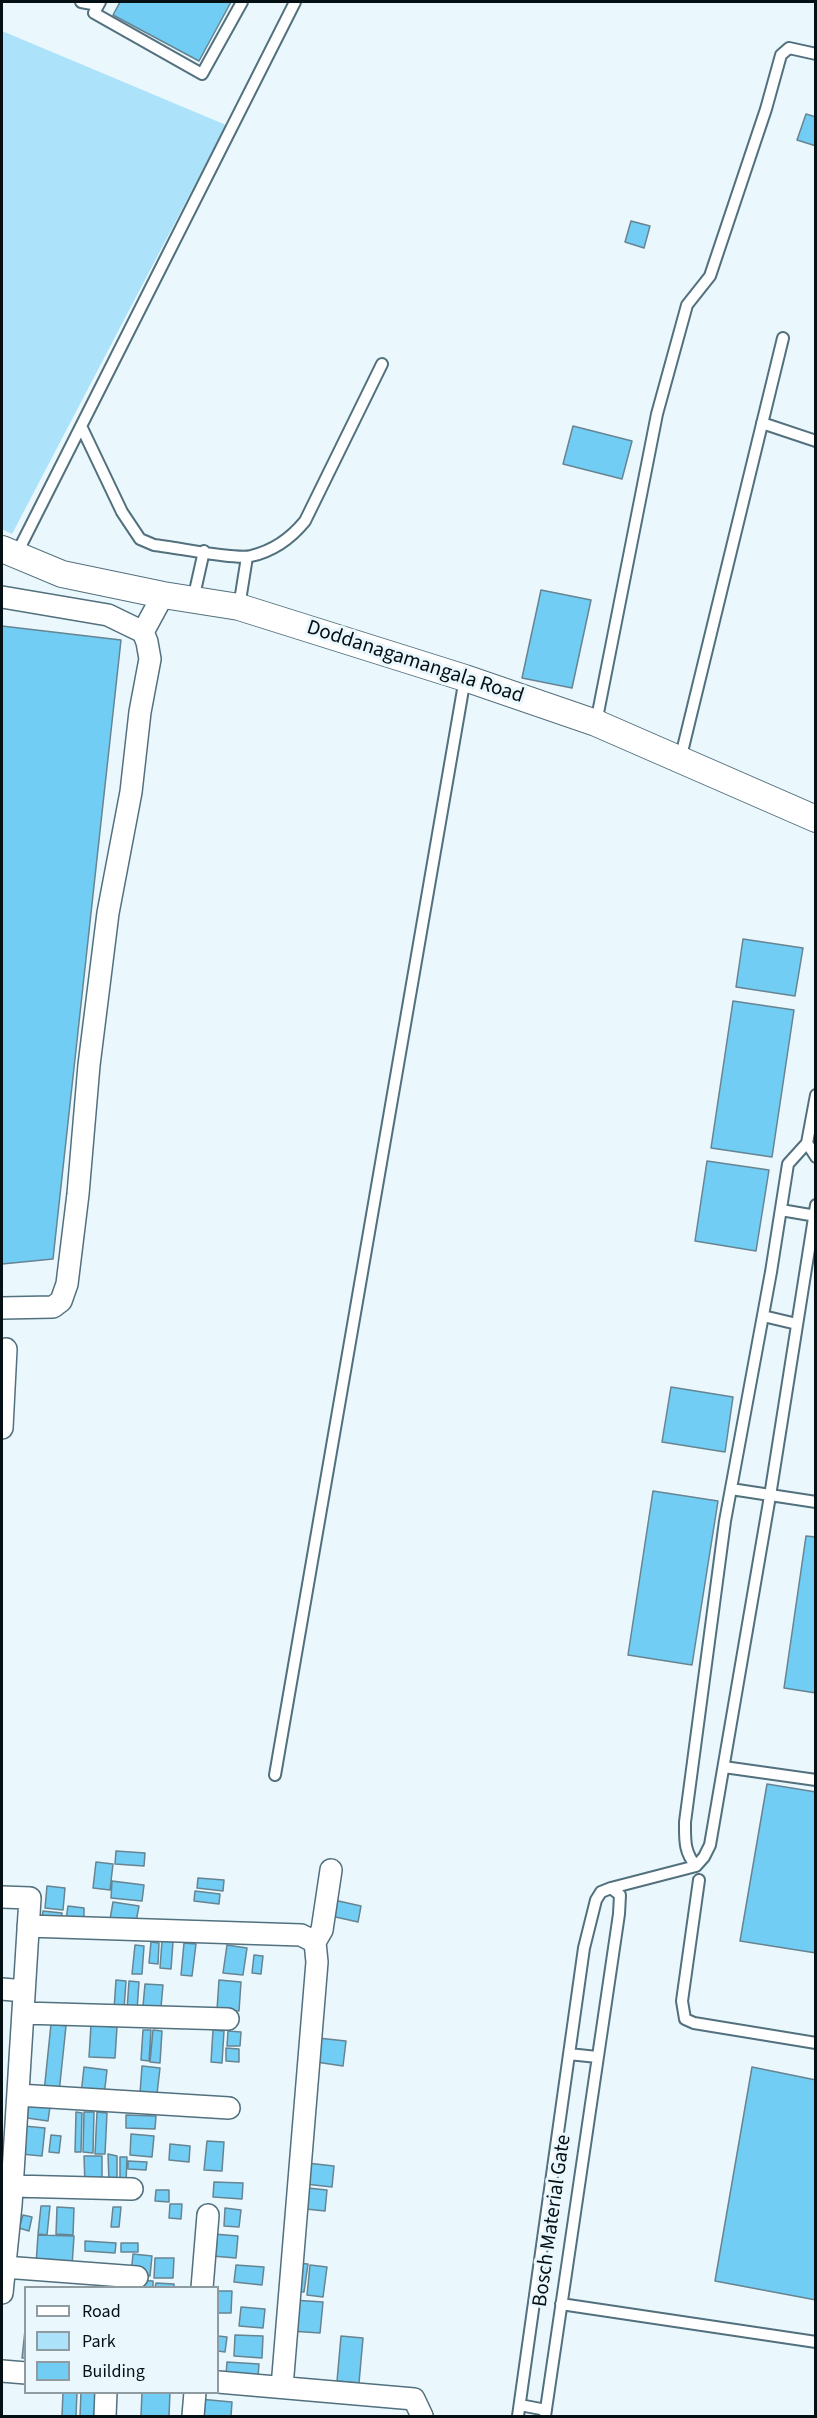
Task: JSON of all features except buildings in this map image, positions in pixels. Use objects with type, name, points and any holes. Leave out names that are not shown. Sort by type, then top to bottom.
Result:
[{"type":"street","name":"Doddanagamangala Road","points":[[9,552],[62,574],[163,595],[239,607],[465,678],[596,723],[816,819]]},
{"type":"street","points":[[142,632],[163,595]]},
{"type":"street","points":[[2,597],[108,615],[142,632],[147,642],[150,659],[140,712],[131,792],[108,913],[89,1065],[78,1194],[67,1284],[61,1301],[53,1307],[2,1308]]},
{"type":"street","points":[[2,1428],[6,1349]]},
{"type":"street","points":[[282,2387],[317,1962],[315,1942],[322,1930],[332,1870]]},
{"type":"street","points":[[2,1897],[30,1898],[23,2013],[13,2082],[8,2158],[13,2186],[4,2243],[2,2293]]},
{"type":"street","points":[[28,1926],[301,1935],[315,1942]]},
{"type":"street","points":[[2,1989],[24,1991]]},
{"type":"street","points":[[23,2013],[228,2019]]},
{"type":"street","points":[[13,2082],[229,2108]]},
{"type":"street","points":[[13,2186],[132,2189]]},
{"type":"street","points":[[202,2286],[208,2215]]},
{"type":"street","points":[[4,2267],[137,2277]]},
{"type":"street","points":[[2,2371],[24,2373]]},
{"type":"street","points":[[219,2382],[414,2399],[422,2416]]},
{"type":"street","points":[[105,2416],[106,2394]]},
{"type":"street","points":[[193,2416],[195,2394]]},
{"type":"lane","points":[[81,2],[98,3],[94,13],[202,74],[242,2]]},
{"type":"lane","points":[[9,552],[81,426],[296,2]]},
{"type":"lane","points":[[596,723],[657,414],[687,305],[710,276],[766,109],[781,55],[789,48],[800,48],[816,54]]},
{"type":"lane","points":[[680,760],[783,338]]},
{"type":"lane","points":[[81,426],[122,512],[140,539],[154,545],[247,556],[271,548],[293,535],[305,521],[382,364]]},
{"type":"lane","points":[[762,423],[816,441]]},
{"type":"lane","points":[[193,600],[204,551]]},
{"type":"lane","points":[[239,607],[247,556]]},
{"type":"lane","points":[[275,1775],[465,678]]},
{"type":"lane","points":[[696,1866],[688,1857],[684,1843],[685,1822],[731,1489],[788,1164],[807,1143],[816,1095]]},
{"type":"lane","points":[[807,1143],[816,1156]]},
{"type":"lane","points":[[545,2413],[519,2411],[584,1948],[593,1910],[601,1892],[696,1866],[710,1845],[770,1496],[815,1212],[781,1210]]},
{"type":"lane","points":[[763,1316],[797,1324]]},
{"type":"lane","points":[[731,1489],[816,1502]]},
{"type":"lane","points":[[724,1767],[816,1780]]},
{"type":"lane","points":[[699,1880],[682,2001],[685,2019],[694,2023],[816,2043]]},
{"type":"lane","name":"Bosch Material Gate","points":[[545,2413],[619,1914],[620,1895],[611,1888]]},
{"type":"lane","points":[[569,2054],[597,2057]]},
{"type":"lane","points":[[561,2304],[816,2342]]},
{"type":"green space","points":[[2,31],[226,125],[12,534],[2,529]]}]
